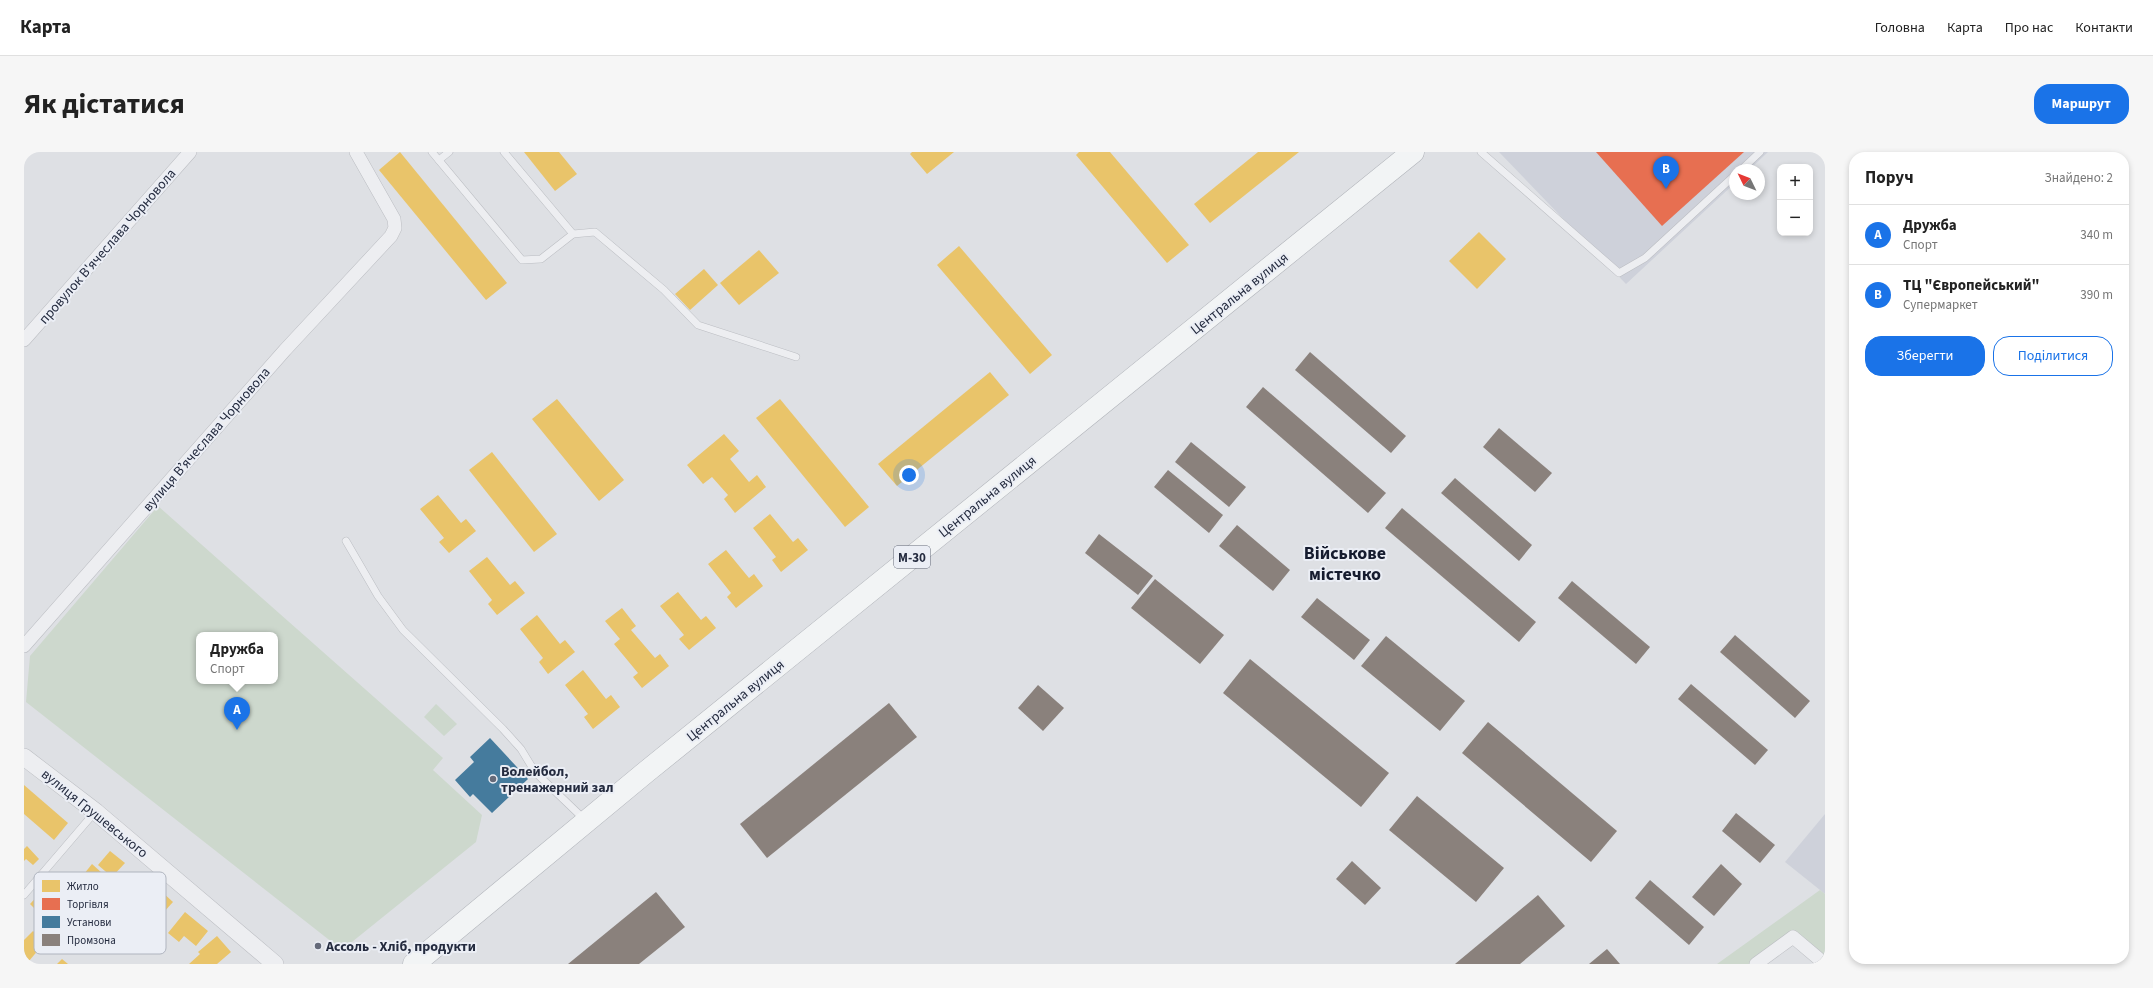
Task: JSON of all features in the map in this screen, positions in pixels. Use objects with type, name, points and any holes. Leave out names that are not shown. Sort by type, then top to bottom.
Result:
[{"type":"highway","name":"Центральна вулиця","points":[[414,964],[586,822],[1413,152]]},
{"type":"street","name":"провулок В'ячеслава Чорновола","points":[[24,340],[190,152]]},
{"type":"street","name":"вулиця Вʼячеслава Чорновола","points":[[24,646],[285,350],[391,236],[395,228],[394,219],[356,152]]},
{"type":"street","name":"вулиця Грушевського","points":[[24,757],[96,812],[275,964]]},
{"type":"street","points":[[1756,964],[1793,937],[1825,964]]},
{"type":"lane","points":[[432,152],[522,260],[541,260],[573,234],[595,232],[664,290],[698,325],[796,357]]},
{"type":"lane","points":[[439,160],[449,152]]},
{"type":"lane","points":[[504,152],[573,234]]},
{"type":"lane","points":[[1481,152],[1619,273],[1645,258],[1729,181]]},
{"type":"lane","points":[[1747,164],[1760,152]]},
{"type":"lane","points":[[346,541],[378,596],[403,630],[503,729],[521,749],[535,772],[586,822]]},
{"type":"lane","points":[[44,872],[96,812]]},
{"type":"lane","points":[[24,895],[34,883]]},
{"type":"shaded area","points":[[1499,152],[1768,152],[1755,164],[1729,164],[1729,189],[1626,284]]},
{"type":"shaded area","points":[[158,506],[443,758],[433,770],[482,815],[476,842],[342,950],[26,702],[30,656]]},
{"type":"shaded area","points":[[436,704],[457,724],[444,736],[424,717]]},
{"type":"shaded area","points":[[1825,814],[1825,894],[1785,862]]},
{"type":"shaded area","points":[[1820,890],[1825,894],[1825,964],[1793,937],[1756,964],[1717,964]]},
{"type":"building: Житло","points":[[400,152],[507,283],[486,300],[379,170]]},
{"type":"building: Житло","points":[[524,152],[559,152],[577,174],[555,191]]},
{"type":"building: Житло","points":[[912,152],[954,152],[927,174],[910,154]]},
{"type":"building: Житло","points":[[1079,152],[1110,152],[1189,245],[1167,263],[1076,155]]},
{"type":"building: Житло","points":[[1258,152],[1299,152],[1210,223],[1194,204]]},
{"type":"building: Житло","points":[[1479,232],[1506,259],[1477,289],[1449,261]]},
{"type":"building: Житло","points":[[959,246],[1052,355],[1030,374],[937,265]]},
{"type":"building: Житло","points":[[759,250],[779,273],[739,305],[720,283]]},
{"type":"building: Житло","points":[[704,269],[718,285],[690,310],[675,294]]},
{"type":"building: Житло","points":[[990,372],[1009,395],[897,486],[878,464]]},
{"type":"building: Житло","points":[[557,399],[624,480],[599,501],[532,419]]},
{"type":"building: Житло","points":[[780,399],[869,507],[845,527],[756,418]]},
{"type":"building: Житло","points":[[724,434],[739,451],[730,459],[749,482],[757,475],[766,487],[735,513],[724,499],[728,495],[712,477],[703,484],[687,465]]},
{"type":"building: Житло","points":[[492,452],[557,534],[534,552],[469,470]]},
{"type":"building: Житло","points":[[438,495],[461,523],[466,519],[476,531],[449,553],[439,542],[444,538],[420,509]]},
{"type":"building: Житло","points":[[770,514],[793,542],[798,538],[808,550],[781,572],[772,560],[776,557],[753,528]]},
{"type":"building: Житло","points":[[726,550],[749,578],[754,574],[763,586],[736,608],[727,597],[731,593],[708,564]]},
{"type":"building: Житло","points":[[487,557],[510,585],[515,581],[525,593],[497,615],[488,604],[492,600],[469,571]]},
{"type":"building: Житло","points":[[678,592],[701,620],[706,616],[716,628],[689,650],[679,639],[684,635],[660,606]]},
{"type":"building: Житло","points":[[622,608],[636,626],[631,630],[655,658],[660,654],[669,666],[642,688],[633,677],[638,673],[614,644],[620,639],[605,621]]},
{"type":"building: Житло","points":[[537,615],[560,644],[565,640],[575,652],[548,674],[539,662],[543,658],[520,629]]},
{"type":"building: Житло","points":[[583,670],[606,699],[611,695],[620,707],[593,729],[584,717],[588,714],[565,685]]},
{"type":"building: Житло","points":[[24,785],[68,823],[54,840],[24,814]]},
{"type":"building: Житло","points":[[27,846],[39,859],[33,865],[26,859],[24,861],[24,849]]},
{"type":"building: Житло","points":[[110,851],[125,863],[117,872],[106,872],[98,865]]},
{"type":"building: Житло","points":[[92,864],[101,872],[86,872]]},
{"type":"building: Житло","points":[[166,896],[173,902],[166,910]]},
{"type":"building: Житло","points":[[34,900],[34,908],[30,904]]},
{"type":"building: Житло","points":[[185,912],[208,931],[196,946],[184,936],[179,942],[168,933]]},
{"type":"building: Житло","points":[[33,931],[34,932],[35,954],[29,961],[24,956],[24,940]]},
{"type":"building: Житло","points":[[217,936],[231,952],[217,964],[189,964],[200,954],[198,952]]},
{"type":"building: Житло","points":[[62,959],[68,964],[57,964]]},
{"type":"building: Торгівля","points":[[1596,152],[1744,152],[1729,164],[1662,226]]},
{"type":"building: Установи","points":[[490,738],[528,779],[492,813],[473,794],[470,797],[455,780],[474,762],[470,757]]},
{"type":"building: Промзона","points":[[1310,352],[1406,436],[1391,453],[1295,370]]},
{"type":"building: Промзона","points":[[1263,387],[1386,493],[1368,513],[1246,407]]},
{"type":"building: Промзона","points":[[1499,428],[1552,473],[1535,492],[1483,447]]},
{"type":"building: Промзона","points":[[1191,442],[1246,487],[1229,507],[1175,462]]},
{"type":"building: Промзона","points":[[1168,470],[1223,515],[1209,533],[1154,487]]},
{"type":"building: Промзона","points":[[1455,478],[1532,545],[1519,561],[1441,493]]},
{"type":"building: Промзона","points":[[1402,508],[1536,622],[1519,642],[1385,528]]},
{"type":"building: Промзона","points":[[1237,525],[1290,570],[1273,591],[1219,546]]},
{"type":"building: Промзона","points":[[1099,534],[1153,576],[1138,595],[1085,553]]},
{"type":"building: Промзона","points":[[1155,579],[1224,635],[1200,664],[1131,608]]},
{"type":"building: Промзона","points":[[1572,581],[1650,647],[1636,664],[1558,598]]},
{"type":"building: Промзона","points":[[1317,598],[1370,640],[1354,660],[1301,617]]},
{"type":"building: Промзона","points":[[1735,635],[1810,701],[1795,718],[1720,652]]},
{"type":"building: Промзона","points":[[1386,636],[1465,701],[1440,731],[1361,666]]},
{"type":"building: Промзона","points":[[1250,659],[1389,773],[1361,807],[1223,693]]},
{"type":"building: Промзона","points":[[1691,684],[1768,750],[1755,765],[1678,699]]},
{"type":"building: Промзона","points":[[1038,685],[1064,708],[1043,731],[1018,708]]},
{"type":"building: Промзона","points":[[889,703],[917,737],[767,858],[740,824]]},
{"type":"building: Промзона","points":[[1488,722],[1617,831],[1591,862],[1462,753]]},
{"type":"building: Промзона","points":[[1417,796],[1504,868],[1476,902],[1389,830]]},
{"type":"building: Промзона","points":[[1736,813],[1775,845],[1760,863],[1722,831]]},
{"type":"building: Промзона","points":[[1352,861],[1381,888],[1365,905],[1336,879]]},
{"type":"building: Промзона","points":[[1721,864],[1742,884],[1714,916],[1692,897]]},
{"type":"building: Промзона","points":[[1650,880],[1704,927],[1689,945],[1635,898]]},
{"type":"building: Промзона","points":[[656,892],[685,927],[639,964],[568,964]]},
{"type":"building: Промзона","points":[[1538,895],[1565,926],[1520,964],[1455,964]]},
{"type":"building: Промзона","points":[[1607,949],[1620,964],[1589,964]]},
{"type":"place","name":"ТЦ \"Європейський\"","points":[[1666,189]]},
{"type":"place","name":"Дружба","points":[[237,730]]},
{"type":"place","name":"Волейбол, тренажерний зал","points":[[493,779]]},
{"type":"place","name":"Ассоль - Хліб, продукти","points":[[318,946]]},
{"type":"district","name":"Військове містечко","points":[[1345,563]]}]
